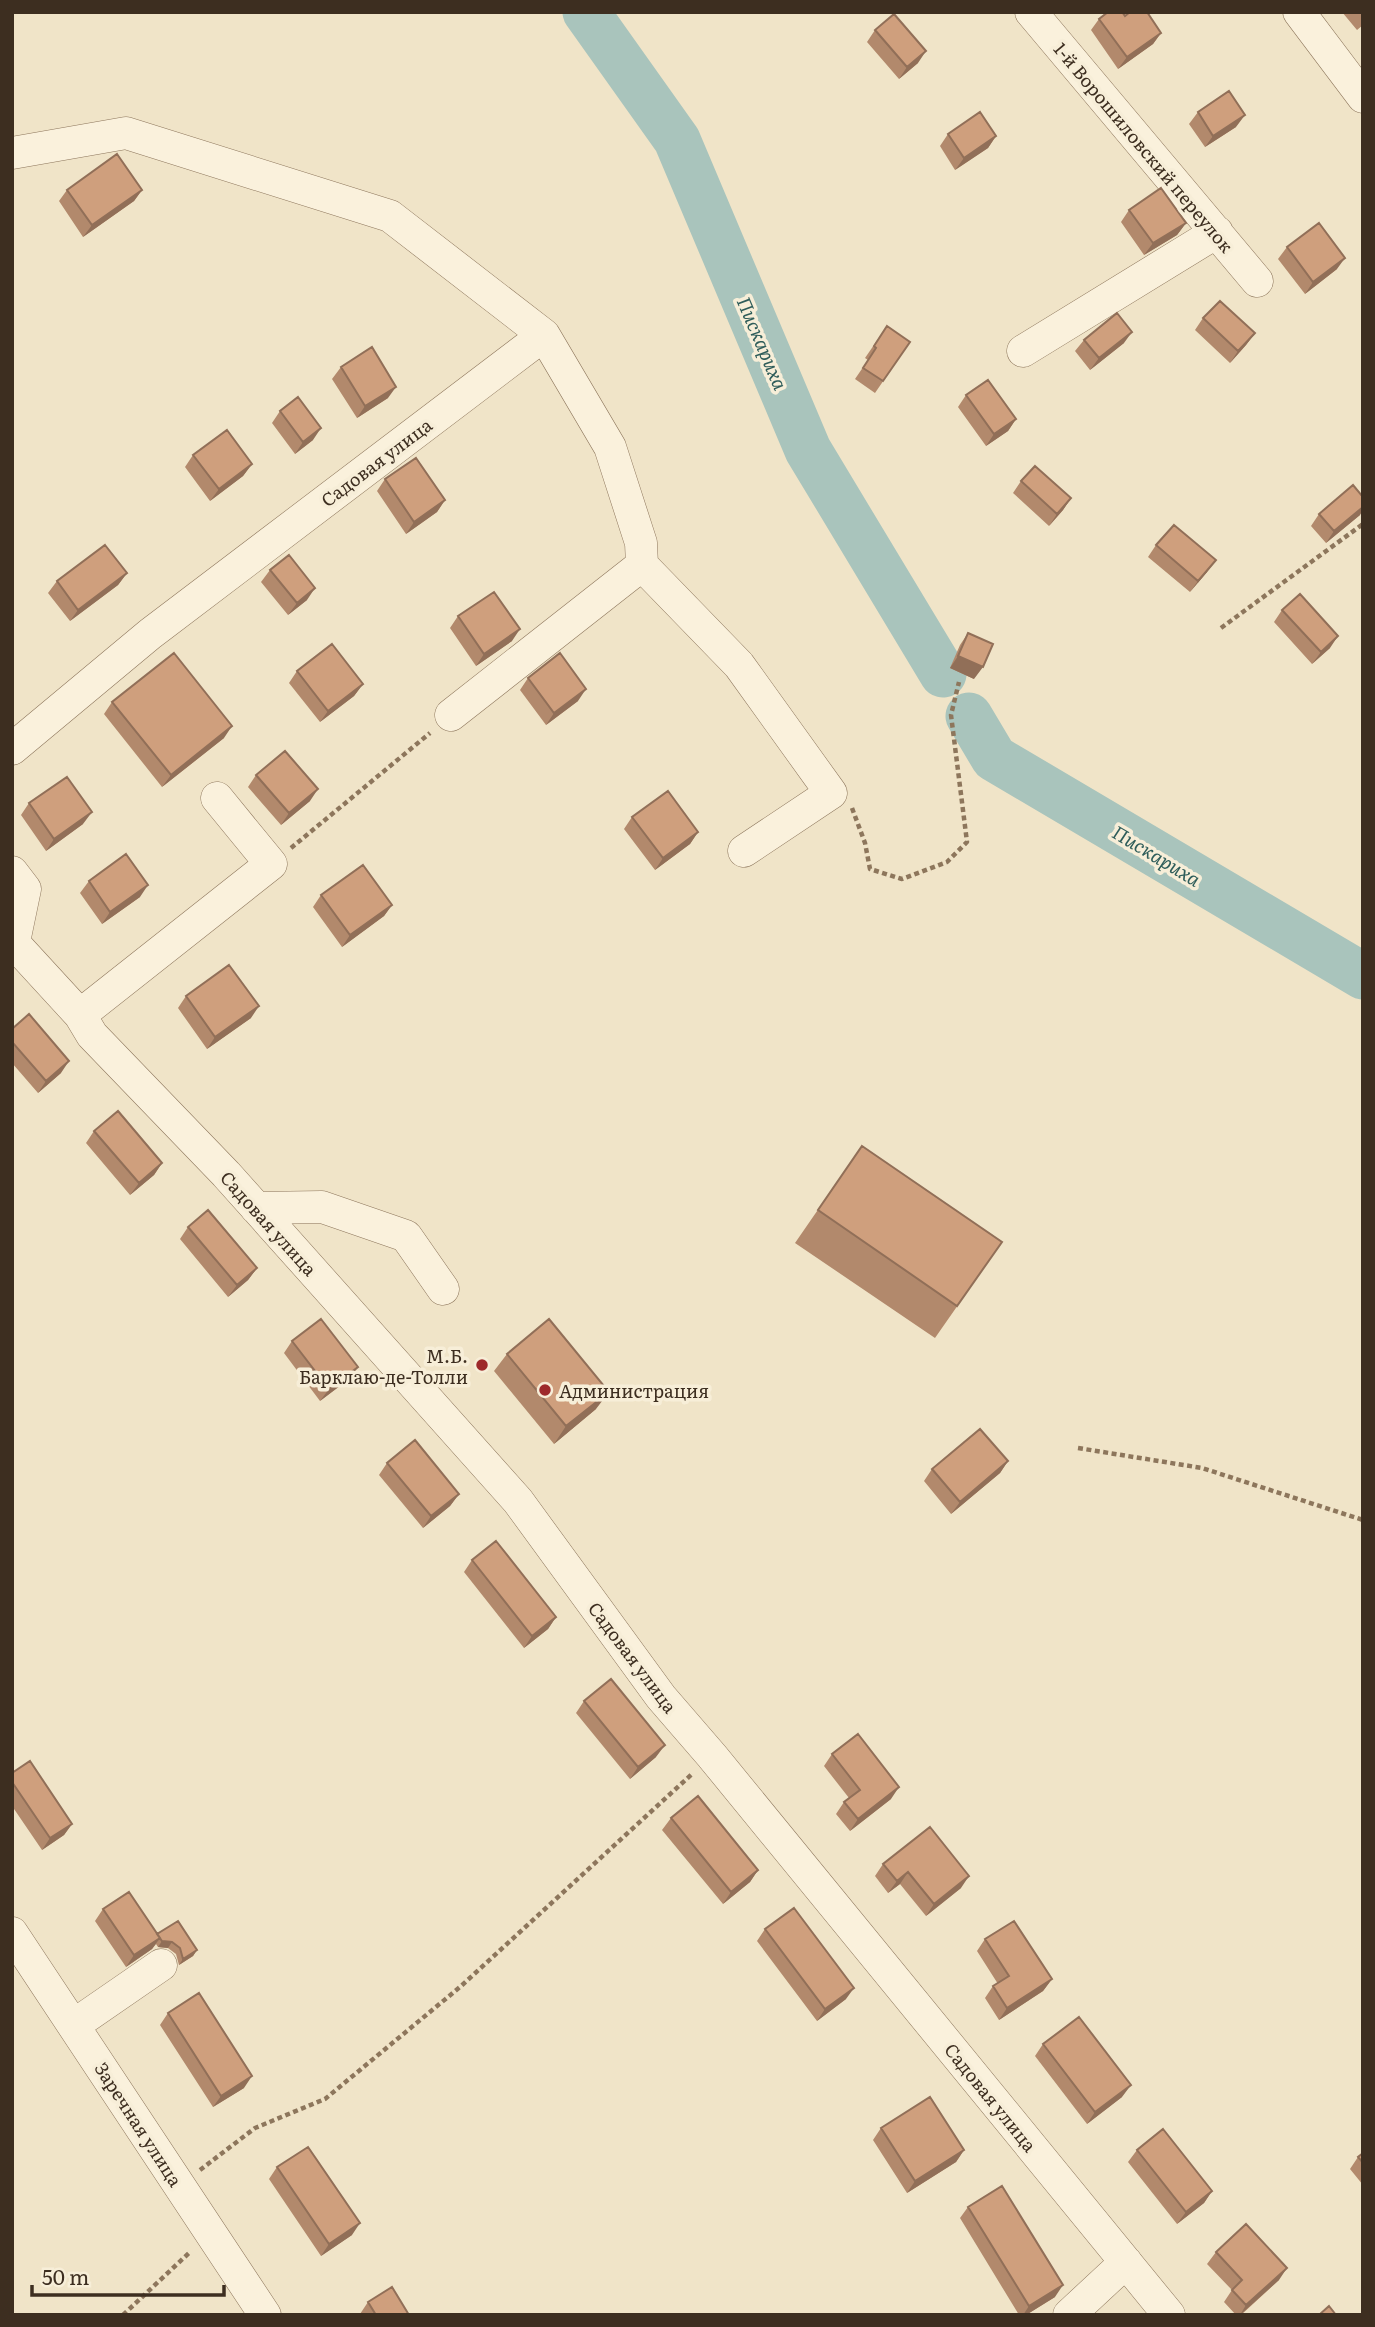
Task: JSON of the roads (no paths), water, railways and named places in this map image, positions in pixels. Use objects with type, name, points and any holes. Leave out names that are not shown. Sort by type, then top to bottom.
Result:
[{"type":"street","name":"1-й Ворошиловский переулок","points":[[1031,12],[1257,281]]},
{"type":"street","points":[[1299,12],[1363,97]]},
{"type":"street","points":[[12,153],[127,133],[390,216],[544,335],[610,447],[641,543],[642,565],[739,665],[831,793],[744,851]]},
{"type":"street","points":[[1023,351],[1217,232]]},
{"type":"street","name":"Садовая улица","points":[[12,749],[150,634],[544,335]]},
{"type":"street","points":[[451,715],[642,565]]},
{"type":"street","points":[[80,1015],[271,864],[217,798]]},
{"type":"street","points":[[12,872],[25,889],[13,942]]},
{"type":"street","name":"Садовая улица","points":[[13,942],[80,1015],[92,1035],[256,1208],[518,1501],[661,1697],[1169,2315]]},
{"type":"street","points":[[256,1208],[322,1207],[406,1236],[443,1289]]},
{"type":"street","points":[[447,1388],[449,1424]]},
{"type":"street","name":"Заречная улица","points":[[12,1933],[265,2315]]},
{"type":"street","points":[[74,2025],[161,1965]]},
{"type":"street","points":[[1069,2315],[1126,2262]]},
{"type":"waterway","name":"Пискариха","points":[[586,12],[677,140],[808,450],[943,674]]},
{"type":"waterway","name":"Пискариха","points":[[969,716],[994,758],[1363,976]]},
{"type":"place","name":"М.Б. Барклаю-де-Толли","points":[[482,1365]]},
{"type":"place","name":"Администрация","points":[[545,1390]]}]
